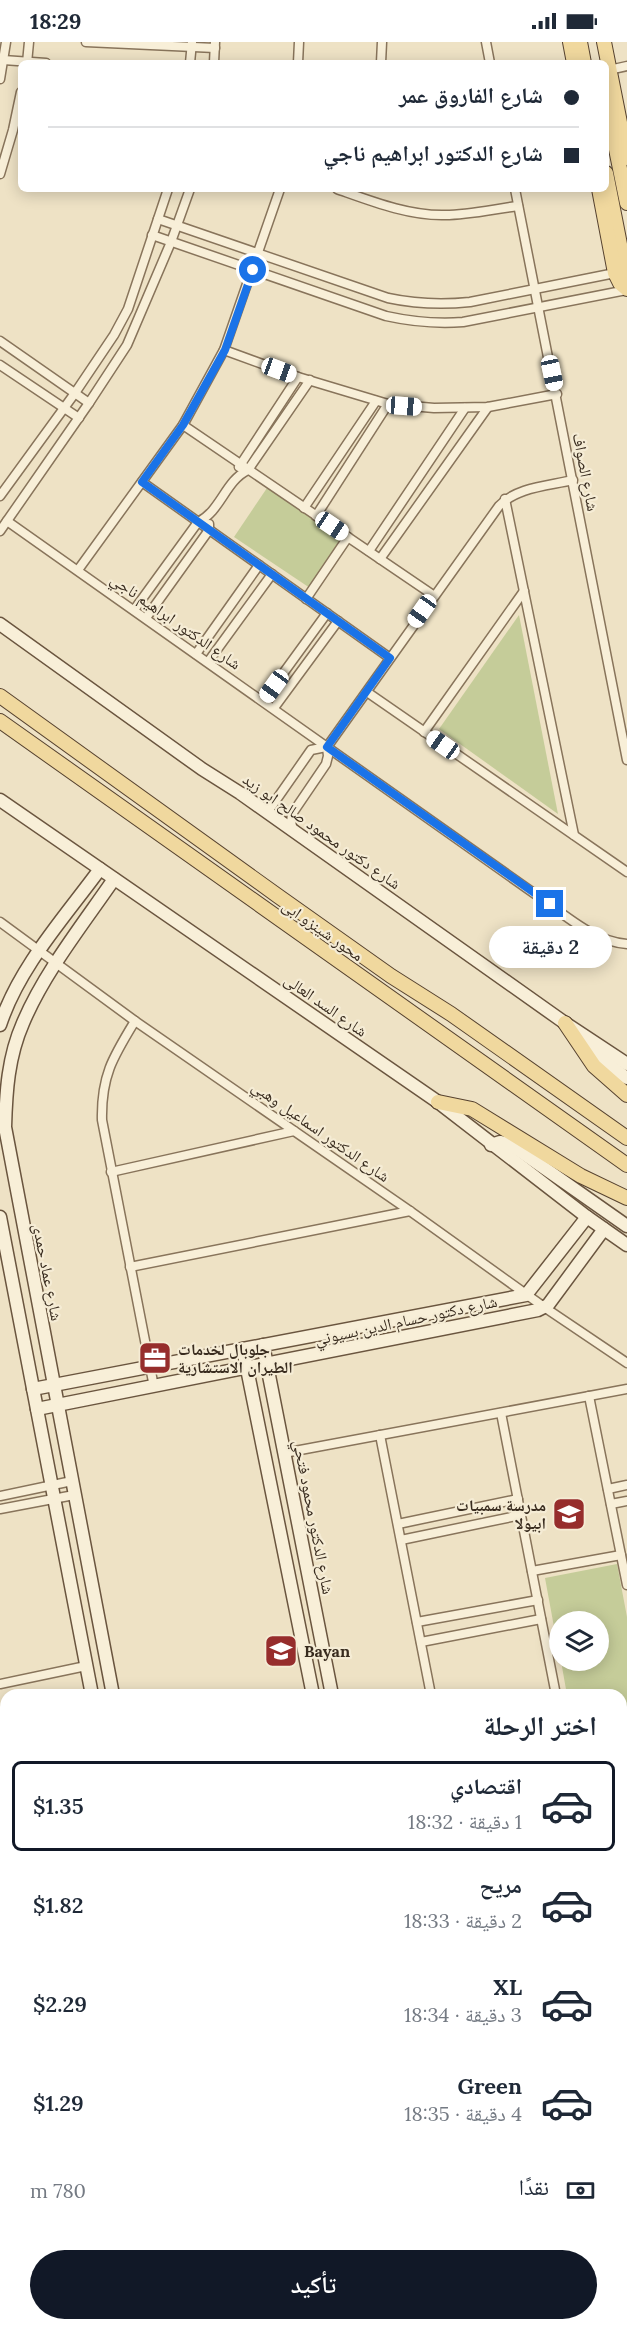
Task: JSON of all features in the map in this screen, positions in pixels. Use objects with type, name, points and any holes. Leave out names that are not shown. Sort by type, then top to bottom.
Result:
[{"type":"main road","points":[[570,42],[573,60]]},
{"type":"main road","points":[[580,42],[583,60]]},
{"type":"main road","points":[[594,42],[602,60]]},
{"type":"main road","points":[[604,42],[604,60]]},
{"type":"main road","points":[[609,78],[622,108],[627,158]]},
{"type":"main road","points":[[609,115],[627,202]]},
{"type":"main road","points":[[600,192],[621,277]]},
{"type":"main road","points":[[609,192],[620,283],[627,290]]},
{"type":"main road","name":"محور شينزو ابى","points":[[0,696],[391,976],[461,1021],[627,1138]]},
{"type":"main road","name":"محور شينزو ابى","points":[[0,721],[627,1165]]},
{"type":"main road","points":[[569,1025],[594,1066],[627,1095]]},
{"type":"main road","points":[[438,1102],[472,1109],[581,1176],[627,1198]]},
{"type":"street","points":[[0,79],[6,42]]},
{"type":"street","points":[[27,60],[29,42]]},
{"type":"street","points":[[86,42],[215,45],[214,60]]},
{"type":"street","points":[[298,60],[300,42]]},
{"type":"street","points":[[381,60],[382,42]]},
{"type":"street","points":[[486,42],[489,60]]},
{"type":"street","points":[[190,60],[192,44]]},
{"type":"street","points":[[3,60],[18,61]]},
{"type":"street","points":[[609,66],[627,66]]},
{"type":"street","points":[[0,174],[18,106]]},
{"type":"street","points":[[0,496],[75,393],[124,318],[167,192]]},
{"type":"street","points":[[0,531],[79,418],[132,335],[171,242],[189,192]]},
{"type":"street","points":[[78,570],[183,425],[225,350],[279,192]]},
{"type":"street","points":[[346,192],[414,212],[443,215],[518,206]]},
{"type":"street","points":[[366,199],[367,192]]},
{"type":"street","name":"شارع الصواف","points":[[516,192],[627,760]]},
{"type":"street","points":[[158,219],[388,298],[408,302],[449,304],[535,288],[621,277]]},
{"type":"street","points":[[152,235],[386,316],[412,322],[437,324],[463,322],[627,290]]},
{"type":"street","points":[[0,341],[89,403]]},
{"type":"street","points":[[225,350],[298,377],[388,404],[465,408],[557,394]]},
{"type":"street","points":[[0,365],[79,418]]},
{"type":"street","points":[[134,610],[198,522],[209,517],[238,474],[239,464],[298,377]]},
{"type":"street","points":[[238,474],[248,470],[310,380]]},
{"type":"street","points":[[304,508],[376,401]]},
{"type":"street","points":[[316,516],[388,404]]},
{"type":"street","points":[[380,559],[488,406]]},
{"type":"street","points":[[369,551],[465,408]]},
{"type":"street","points":[[183,425],[433,596]]},
{"type":"street","points":[[293,831],[292,814],[326,764],[327,747],[433,596],[505,499],[518,492],[573,480]]},
{"type":"street","points":[[142,482],[390,658]]},
{"type":"street","points":[[505,499],[574,835]]},
{"type":"street","points":[[146,618],[209,530],[209,517]]},
{"type":"street","name":"شارع الدكتور ابراهيم ناجي","points":[[7,521],[596,935],[610,941],[627,944]]},
{"type":"street","points":[[306,599],[348,537]]},
{"type":"street","points":[[196,654],[260,566]]},
{"type":"street","points":[[208,662],[272,574]]},
{"type":"street","points":[[424,732],[524,591]]},
{"type":"street","points":[[263,701],[327,613]]},
{"type":"street","points":[[274,708],[338,621]]},
{"type":"street","name":"شارع دكتور محمود صالح ابو زيد","points":[[0,624],[202,769],[627,1064]]},
{"type":"street","points":[[285,671],[296,679]]},
{"type":"street","points":[[367,692],[627,873]]},
{"type":"street","points":[[267,813],[311,750],[327,747]]},
{"type":"street","name":"شارع السد العالى","points":[[0,800],[438,1102],[491,1145],[627,1245]]},
{"type":"street","points":[[0,1025],[18,984],[40,950],[100,869]]},
{"type":"street","name":"شارع عماد حمدى","points":[[112,1689],[53,1385],[4,1149],[2,1128],[8,1078],[22,1024],[57,963],[114,879]]},
{"type":"street","name":"شارع الدكتور اسماعيل وهبي","points":[[0,922],[135,1020],[410,1211],[526,1295],[627,1363]]},
{"type":"street","points":[[135,1020],[113,1059],[103,1090],[102,1120],[154,1387]]},
{"type":"street","points":[[569,1025],[599,1058],[627,1078]]},
{"type":"street","points":[[111,1172],[294,1131]]},
{"type":"street","points":[[491,1145],[500,1142],[510,1144],[627,1226]]},
{"type":"street","points":[[130,1267],[410,1211]]},
{"type":"street","points":[[0,1217],[91,1689]]},
{"type":"street","points":[[526,1295],[587,1217]]},
{"type":"street","points":[[544,1307],[548,1305],[604,1229]]},
{"type":"street","name":"شارع دكتور حسام الدين بسيوني","points":[[33,1389],[526,1295]]},
{"type":"street","name":"شارع دكتور حسام الدين بسيوني","points":[[37,1409],[267,1365],[544,1307]]},
{"type":"street","name":"شارع الدكتور محمود فتحي","points":[[263,1345],[331,1689]]},
{"type":"street","points":[[243,1349],[312,1689]]},
{"type":"street","points":[[284,1453],[627,1389]]},
{"type":"street","points":[[589,1396],[627,1584]]},
{"type":"street","points":[[501,1413],[555,1689]]},
{"type":"street","points":[[380,1435],[430,1689]]},
{"type":"street","points":[[0,1496],[72,1481]]},
{"type":"street","points":[[608,1489],[627,1485]]},
{"type":"street","points":[[0,1509],[74,1495]]},
{"type":"street","points":[[398,1524],[518,1499]]},
{"type":"street","points":[[611,1504],[627,1501]]},
{"type":"street","points":[[401,1540],[521,1515]]},
{"type":"street","points":[[532,1572],[621,1555]]},
{"type":"street","points":[[417,1622],[538,1600]]},
{"type":"street","points":[[421,1642],[541,1619]]},
{"type":"street","points":[[0,1684],[86,1666]]},
{"type":"green space","points":[[267,488],[343,539],[310,588],[234,537]]},
{"type":"green space","points":[[519,615],[558,814],[439,729]]},
{"type":"green space","points":[[617,1564],[627,1617],[627,1689],[566,1689],[563,1671],[609,1671],[609,1611],[551,1611],[545,1578]]},
{"type":"place","name":"جلوبال لخدمات الطيران الاستشارية","points":[[155,1358]]},
{"type":"place","name":"مدرسة سمبيات ابيولا","points":[[569,1514]]},
{"type":"place","name":"Bayan","points":[[281,1651]]},
{"type":"route","points":[[253,270],[225,350],[183,425],[142,482],[390,658],[327,747],[550,904]]}]
